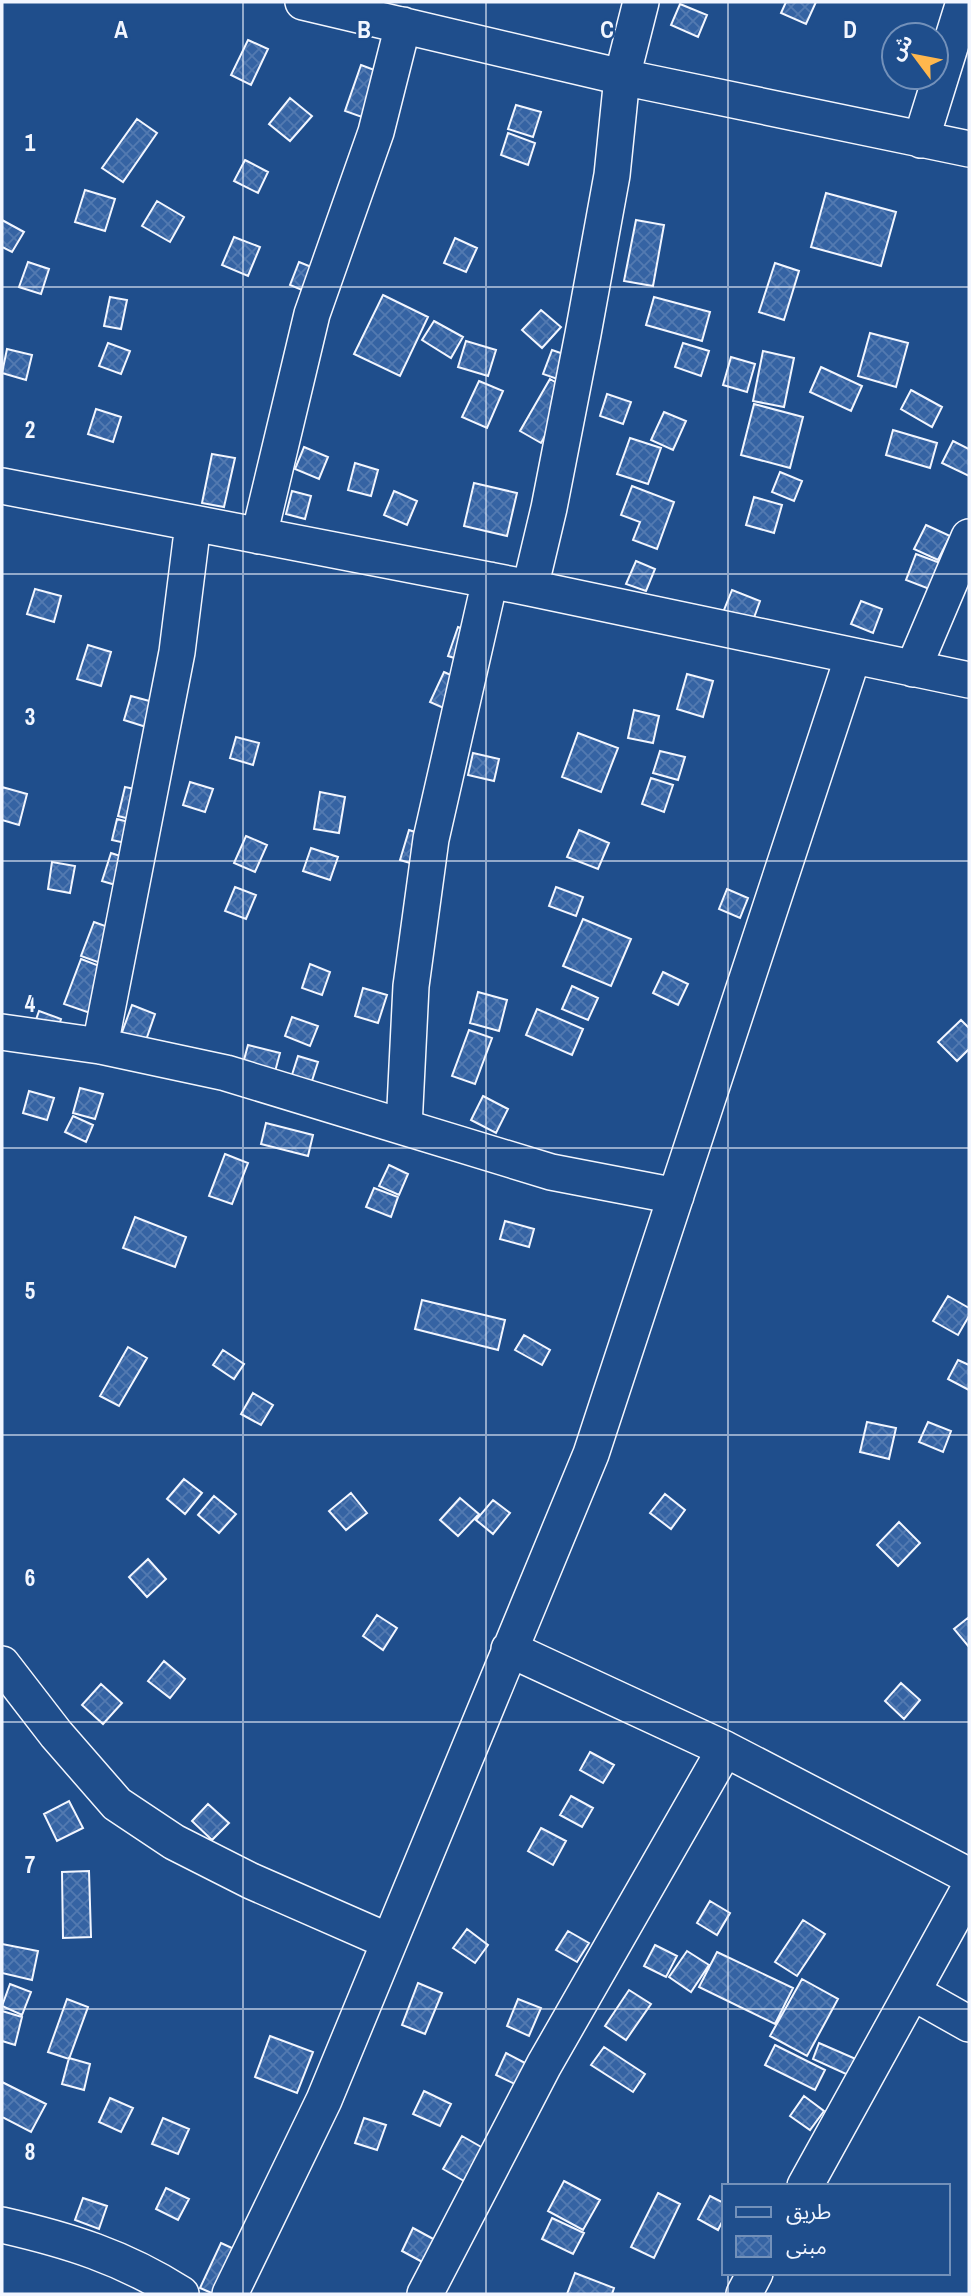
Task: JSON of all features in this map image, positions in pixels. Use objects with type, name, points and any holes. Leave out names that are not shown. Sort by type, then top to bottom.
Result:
[{"type":"street","points":[[530,588],[549,508],[586,320],[612,175],[622,77],[641,2]]},
{"type":"street","points":[[921,140],[964,2]]},
{"type":"street","points":[[316,3],[622,77],[969,149]]},
{"type":"street","points":[[259,536],[313,314],[376,132],[403,25]]},
{"type":"street","points":[[2,486],[530,588],[969,680]]},
{"type":"street","points":[[100,1046],[177,652],[193,523]]},
{"type":"street","points":[[913,669],[969,537]]},
{"type":"street","points":[[404,1127],[411,986],[432,839],[489,580]]},
{"type":"street","points":[[230,2294],[324,2100],[591,1454],[853,656]]},
{"type":"street","points":[[2,1032],[100,1046],[226,1073],[551,1172],[676,1196]]},
{"type":"street","points":[[509,1649],[725,1749],[969,1876]]},
{"type":"street","points":[[2,1664],[55,1734],[117,1804],[174,1842],[251,1881],[388,1941]]},
{"type":"street","points":[[425,2294],[544,2065],[725,1749]]},
{"type":"street","points":[[806,2184],[914,1993],[969,1889]]},
{"type":"street","points":[[914,1993],[969,2024]]},
{"type":"street","points":[[2,2225],[68,2240],[144,2270],[181,2294]]},
{"type":"street","points":[[744,2294],[754,2275]]},
{"type":"building","points":[[786,2],[816,2],[806,24],[781,13]]},
{"type":"building","points":[[680,4],[707,15],[698,37],[671,25]]},
{"type":"building","points":[[248,40],[268,49],[251,85],[231,75]]},
{"type":"building","points":[[361,65],[393,77],[376,122],[345,111]]},
{"type":"building","points":[[290,98],[312,116],[290,141],[269,124]]},
{"type":"building","points":[[516,105],[541,112],[533,137],[508,129]]},
{"type":"building","points":[[137,119],[157,133],[123,182],[102,168]]},
{"type":"building","points":[[508,133],[535,143],[528,165],[501,155]]},
{"type":"building","points":[[245,160],[268,172],[258,193],[234,181]]},
{"type":"building","points":[[85,190],[115,199],[105,231],[75,222]]},
{"type":"building","points":[[826,193],[896,212],[881,266],[811,247]]},
{"type":"building","points":[[157,201],[184,217],[170,242],[142,226]]},
{"type":"building","points":[[2,220],[24,232],[12,252],[2,247]]},
{"type":"building","points":[[636,220],[664,225],[653,286],[624,281]]},
{"type":"building","points":[[234,237],[260,247],[248,276],[222,265]]},
{"type":"building","points":[[455,238],[477,248],[466,272],[444,263]]},
{"type":"building","points":[[28,262],[49,269],[41,294],[19,287]]},
{"type":"building","points":[[299,262],[324,272],[314,295],[290,285]]},
{"type":"building","points":[[775,263],[799,271],[784,320],[759,312]]},
{"type":"building","points":[[383,295],[428,317],[400,376],[354,354]]},
{"type":"building","points":[[110,297],[127,300],[121,329],[104,326]]},
{"type":"building","points":[[654,297],[710,312],[702,341],[646,325]]},
{"type":"building","points":[[541,310],[561,327],[542,348],[522,330]]},
{"type":"building","points":[[434,321],[463,337],[451,358],[422,340]]},
{"type":"building","points":[[870,333],[908,343],[896,387],[858,376]]},
{"type":"building","points":[[466,341],[496,350],[488,376],[458,367]]},
{"type":"building","points":[[108,343],[130,351],[121,374],[99,366]]},
{"type":"building","points":[[683,343],[709,351],[701,376],[675,367]]},
{"type":"building","points":[[7,349],[32,355],[26,380],[2,373]]},
{"type":"building","points":[[552,350],[578,359],[569,383],[543,374]]},
{"type":"building","points":[[763,351],[794,358],[784,407],[753,401]]},
{"type":"building","points":[[731,357],[755,364],[747,392],[723,385]]},
{"type":"building","points":[[821,367],[862,386],[851,411],[810,392]]},
{"type":"building","points":[[550,379],[570,391],[541,443],[520,431]]},
{"type":"building","points":[[479,381],[503,391],[487,428],[462,417]]},
{"type":"building","points":[[911,390],[942,407],[932,427],[901,409]]},
{"type":"building","points":[[607,394],[631,402],[623,424],[600,416]]},
{"type":"building","points":[[754,404],[803,417],[790,468],[741,455]]},
{"type":"building","points":[[96,409],[121,417],[113,442],[88,434]]},
{"type":"building","points":[[664,412],[686,421],[673,450],[651,440]]},
{"type":"building","points":[[893,430],[937,443],[930,468],[886,455]]},
{"type":"building","points":[[630,438],[661,448],[648,484],[617,474]]},
{"type":"building","points":[[953,441],[969,449],[969,476],[942,463]]},
{"type":"building","points":[[304,447],[328,457],[319,479],[295,469]]},
{"type":"building","points":[[212,454],[235,458],[224,507],[202,503]]},
{"type":"building","points":[[355,463],[378,470],[371,496],[348,490]]},
{"type":"building","points":[[780,472],[802,481],[794,501],[772,492]]},
{"type":"building","points":[[474,483],[517,493],[507,536],[464,526]]},
{"type":"building","points":[[632,486],[674,502],[657,549],[633,540],[640,522],[621,515]]},
{"type":"building","points":[[292,491],[311,496],[305,519],[286,514]]},
{"type":"building","points":[[394,491],[417,501],[407,525],[384,515]]},
{"type":"building","points":[[754,497],[782,505],[774,533],[746,525]]},
{"type":"building","points":[[926,525],[950,536],[938,560],[914,549]]},
{"type":"building","points":[[916,554],[943,564],[932,590],[906,580]]},
{"type":"building","points":[[636,561],[655,569],[646,591],[626,584]]},
{"type":"building","points":[[35,589],[61,596],[54,622],[27,614]]},
{"type":"building","points":[[732,590],[760,601],[751,626],[722,615]]},
{"type":"building","points":[[861,601],[882,609],[873,633],[851,624]]},
{"type":"building","points":[[458,627],[483,636],[474,664],[448,656]]},
{"type":"building","points":[[88,645],[111,652],[101,686],[77,679]]},
{"type":"building","points":[[444,672],[480,688],[466,718],[430,702]]},
{"type":"building","points":[[687,674],[713,681],[703,717],[677,709]]},
{"type":"building","points":[[131,696],[153,702],[146,727],[124,720]]},
{"type":"building","points":[[634,710],[659,716],[653,743],[628,738]]},
{"type":"building","points":[[578,733],[618,748],[601,792],[562,777]]},
{"type":"building","points":[[236,737],[259,743],[253,765],[230,758]]},
{"type":"building","points":[[660,751],[685,757],[678,780],[653,773]]},
{"type":"building","points":[[473,753],[499,759],[494,781],[468,775]]},
{"type":"building","points":[[651,778],[673,785],[664,812],[642,804]]},
{"type":"building","points":[[190,782],[213,789],[205,812],[183,805]]},
{"type":"building","points":[[2,787],[27,794],[19,825],[2,820]]},
{"type":"building","points":[[125,787],[149,792],[142,822],[118,816]]},
{"type":"building","points":[[320,792],[345,797],[339,833],[314,829]]},
{"type":"building","points":[[117,819],[144,826],[139,846],[112,840]]},
{"type":"building","points":[[409,830],[433,838],[424,867],[400,860]]},
{"type":"building","points":[[579,830],[609,843],[598,869],[567,857]]},
{"type":"building","points":[[246,836],[267,845],[255,872],[234,863]]},
{"type":"building","points":[[311,848],[338,857],[330,880],[303,871]]},
{"type":"building","points":[[111,853],[138,862],[129,889],[102,881]]},
{"type":"building","points":[[52,862],[75,866],[70,893],[48,889]]},
{"type":"building","points":[[235,887],[256,895],[246,919],[225,911]]},
{"type":"building","points":[[556,887],[583,897],[576,916],[549,906]]},
{"type":"building","points":[[727,889],[748,898],[740,918],[719,909]]},
{"type":"building","points":[[583,919],[631,939],[611,986],[563,966]]},
{"type":"building","points":[[94,922],[119,931],[106,965],[81,956]]},
{"type":"building","points":[[81,959],[110,970],[93,1014],[64,1004]]},
{"type":"building","points":[[310,964],[330,972],[322,995],[302,988]]},
{"type":"building","points":[[663,972],[688,984],[678,1005],[653,993]]},
{"type":"building","points":[[572,986],[598,998],[588,1020],[562,1009]]},
{"type":"building","points":[[363,988],[387,995],[378,1023],[355,1016]]},
{"type":"building","points":[[478,992],[507,1000],[499,1031],[470,1023]]},
{"type":"building","points":[[132,1005],[155,1014],[145,1043],[121,1035]]},
{"type":"building","points":[[537,1009],[583,1029],[572,1055],[526,1035]]},
{"type":"building","points":[[39,1011],[61,1019],[53,1042],[31,1034]]},
{"type":"building","points":[[292,1017],[318,1026],[310,1046],[285,1036]]},
{"type":"building","points":[[961,1020],[969,1028],[969,1049],[957,1061],[938,1042]]},
{"type":"building","points":[[469,1030],[492,1038],[475,1084],[452,1076]]},
{"type":"building","points":[[248,1045],[280,1053],[273,1079],[241,1071]]},
{"type":"building","points":[[298,1056],[318,1062],[310,1087],[290,1081]]},
{"type":"building","points":[[80,1088],[103,1094],[95,1119],[73,1113]]},
{"type":"building","points":[[29,1091],[54,1098],[47,1120],[23,1113]]},
{"type":"building","points":[[483,1096],[508,1109],[496,1133],[471,1120]]},
{"type":"building","points":[[73,1116],[93,1125],[86,1142],[65,1132]]},
{"type":"building","points":[[266,1123],[313,1135],[308,1156],[261,1144]]},
{"type":"building","points":[[225,1154],[248,1163],[232,1204],[209,1196]]},
{"type":"building","points":[[389,1165],[408,1174],[399,1195],[379,1186]]},
{"type":"building","points":[[374,1188],[398,1197],[391,1217],[366,1207]]},
{"type":"building","points":[[135,1217],[186,1237],[175,1267],[123,1248]]},
{"type":"building","points":[[505,1221],[534,1229],[529,1247],[500,1239]]},
{"type":"building","points":[[948,1296],[969,1308],[969,1316],[958,1335],[933,1321]]},
{"type":"building","points":[[422,1300],[505,1320],[498,1350],[415,1329]]},
{"type":"building","points":[[524,1335],[550,1350],[542,1365],[515,1350]]},
{"type":"building","points":[[128,1347],[147,1358],[119,1406],[100,1396]]},
{"type":"building","points":[[223,1350],[244,1364],[234,1379],[213,1365]]},
{"type":"building","points":[[958,1360],[969,1365],[969,1390],[948,1379]]},
{"type":"building","points":[[253,1393],[273,1405],[261,1425],[241,1414]]},
{"type":"building","points":[[867,1422],[896,1428],[889,1459],[860,1452]]},
{"type":"building","points":[[928,1422],[951,1431],[943,1452],[919,1442]]},
{"type":"building","points":[[184,1479],[202,1493],[185,1514],[167,1499]]},
{"type":"building","points":[[351,1493],[367,1513],[346,1530],[329,1511]]},
{"type":"building","points":[[665,1494],[685,1510],[671,1529],[650,1513]]},
{"type":"building","points":[[214,1496],[236,1514],[219,1533],[198,1515]]},
{"type":"building","points":[[460,1498],[479,1514],[458,1536],[440,1520]]},
{"type":"building","points":[[493,1500],[510,1513],[493,1534],[476,1520]]},
{"type":"building","points":[[899,1522],[920,1543],[898,1566],[877,1545]]},
{"type":"building","points":[[148,1559],[166,1579],[147,1597],[129,1577]]},
{"type":"building","points":[[377,1615],[397,1628],[383,1650],[363,1636]]},
{"type":"building","points":[[969,1617],[969,1647],[954,1629]]},
{"type":"building","points":[[164,1661],[185,1679],[170,1698],[148,1681]]},
{"type":"building","points":[[901,1683],[920,1700],[904,1719],[885,1701]]},
{"type":"building","points":[[101,1684],[122,1703],[103,1724],[82,1705]]},
{"type":"building","points":[[590,1752],[614,1765],[603,1783],[580,1770]]},
{"type":"building","points":[[571,1796],[593,1808],[582,1827],[560,1815]]},
{"type":"building","points":[[69,1801],[83,1828],[57,1841],[44,1814]]},
{"type":"building","points":[[208,1804],[229,1823],[212,1840],[192,1821]]},
{"type":"building","points":[[541,1828],[566,1841],[553,1865],[528,1851]]},
{"type":"building","points":[[89,1871],[91,1937],[63,1938],[62,1872]]},
{"type":"building","points":[[710,1901],[730,1913],[717,1935],[697,1923]]},
{"type":"building","points":[[803,1920],[825,1934],[797,1976],[775,1962]]},
{"type":"building","points":[[467,1929],[488,1945],[475,1963],[453,1948]]},
{"type":"building","points":[[568,1931],[589,1943],[577,1962],[556,1950]]},
{"type":"building","points":[[2,1944],[38,1951],[32,1980],[2,1973]]},
{"type":"building","points":[[655,1945],[677,1956],[666,1977],[644,1966]]},
{"type":"building","points":[[687,1951],[709,1965],[691,1992],[669,1977]]},
{"type":"building","points":[[717,1952],[793,1988],[775,2024],[699,1987]]},
{"type":"building","points":[[802,1979],[838,1999],[807,2056],[770,2036]]},
{"type":"building","points":[[418,1983],[442,1993],[425,2034],[402,2025]]},
{"type":"building","points":[[10,1984],[31,1992],[22,2015],[2,2006]]},
{"type":"building","points":[[629,1990],[651,2004],[626,2040],[605,2026]]},
{"type":"building","points":[[67,1999],[88,2007],[69,2059],[48,2052]]},
{"type":"building","points":[[518,1999],[541,2008],[529,2036],[507,2026]]},
{"type":"building","points":[[2,2011],[22,2017],[15,2045],[2,2041]]},
{"type":"building","points":[[270,2036],[313,2052],[297,2093],[255,2077]]},
{"type":"building","points":[[819,2043],[865,2063],[857,2079],[813,2059]]},
{"type":"building","points":[[775,2045],[825,2070],[815,2090],[765,2065]]},
{"type":"building","points":[[604,2047],[645,2074],[633,2092],[591,2065]]},
{"type":"building","points":[[506,2053],[529,2065],[519,2086],[496,2075]]},
{"type":"building","points":[[69,2058],[90,2064],[84,2090],[62,2084]]},
{"type":"building","points":[[2,2082],[46,2104],[31,2132],[2,2117]]},
{"type":"building","points":[[424,2091],[451,2104],[440,2126],[413,2114]]},
{"type":"building","points":[[804,2096],[824,2111],[810,2130],[790,2116]]},
{"type":"building","points":[[110,2098],[133,2108],[121,2132],[99,2122]]},
{"type":"building","points":[[163,2118],[189,2129],[178,2154],[152,2144]]},
{"type":"building","points":[[364,2118],[386,2125],[377,2150],[355,2143]]},
{"type":"building","points":[[462,2136],[490,2152],[471,2185],[443,2169]]},
{"type":"building","points":[[564,2181],[600,2200],[583,2230],[548,2211]]},
{"type":"building","points":[[166,2188],[189,2199],[178,2220],[156,2209]]},
{"type":"building","points":[[658,2193],[680,2204],[654,2258],[631,2247]]},
{"type":"building","points":[[710,2196],[722,2202],[722,2222],[718,2230],[698,2219]]},
{"type":"building","points":[[83,2198],[107,2206],[99,2229],[75,2220]]},
{"type":"building","points":[[552,2218],[584,2233],[573,2254],[542,2239]]},
{"type":"building","points":[[413,2228],[450,2248],[439,2271],[402,2251]]},
{"type":"building","points":[[221,2243],[256,2259],[214,2294],[200,2288]]},
{"type":"building","points":[[575,2273],[614,2288],[612,2294],[567,2294]]}]
